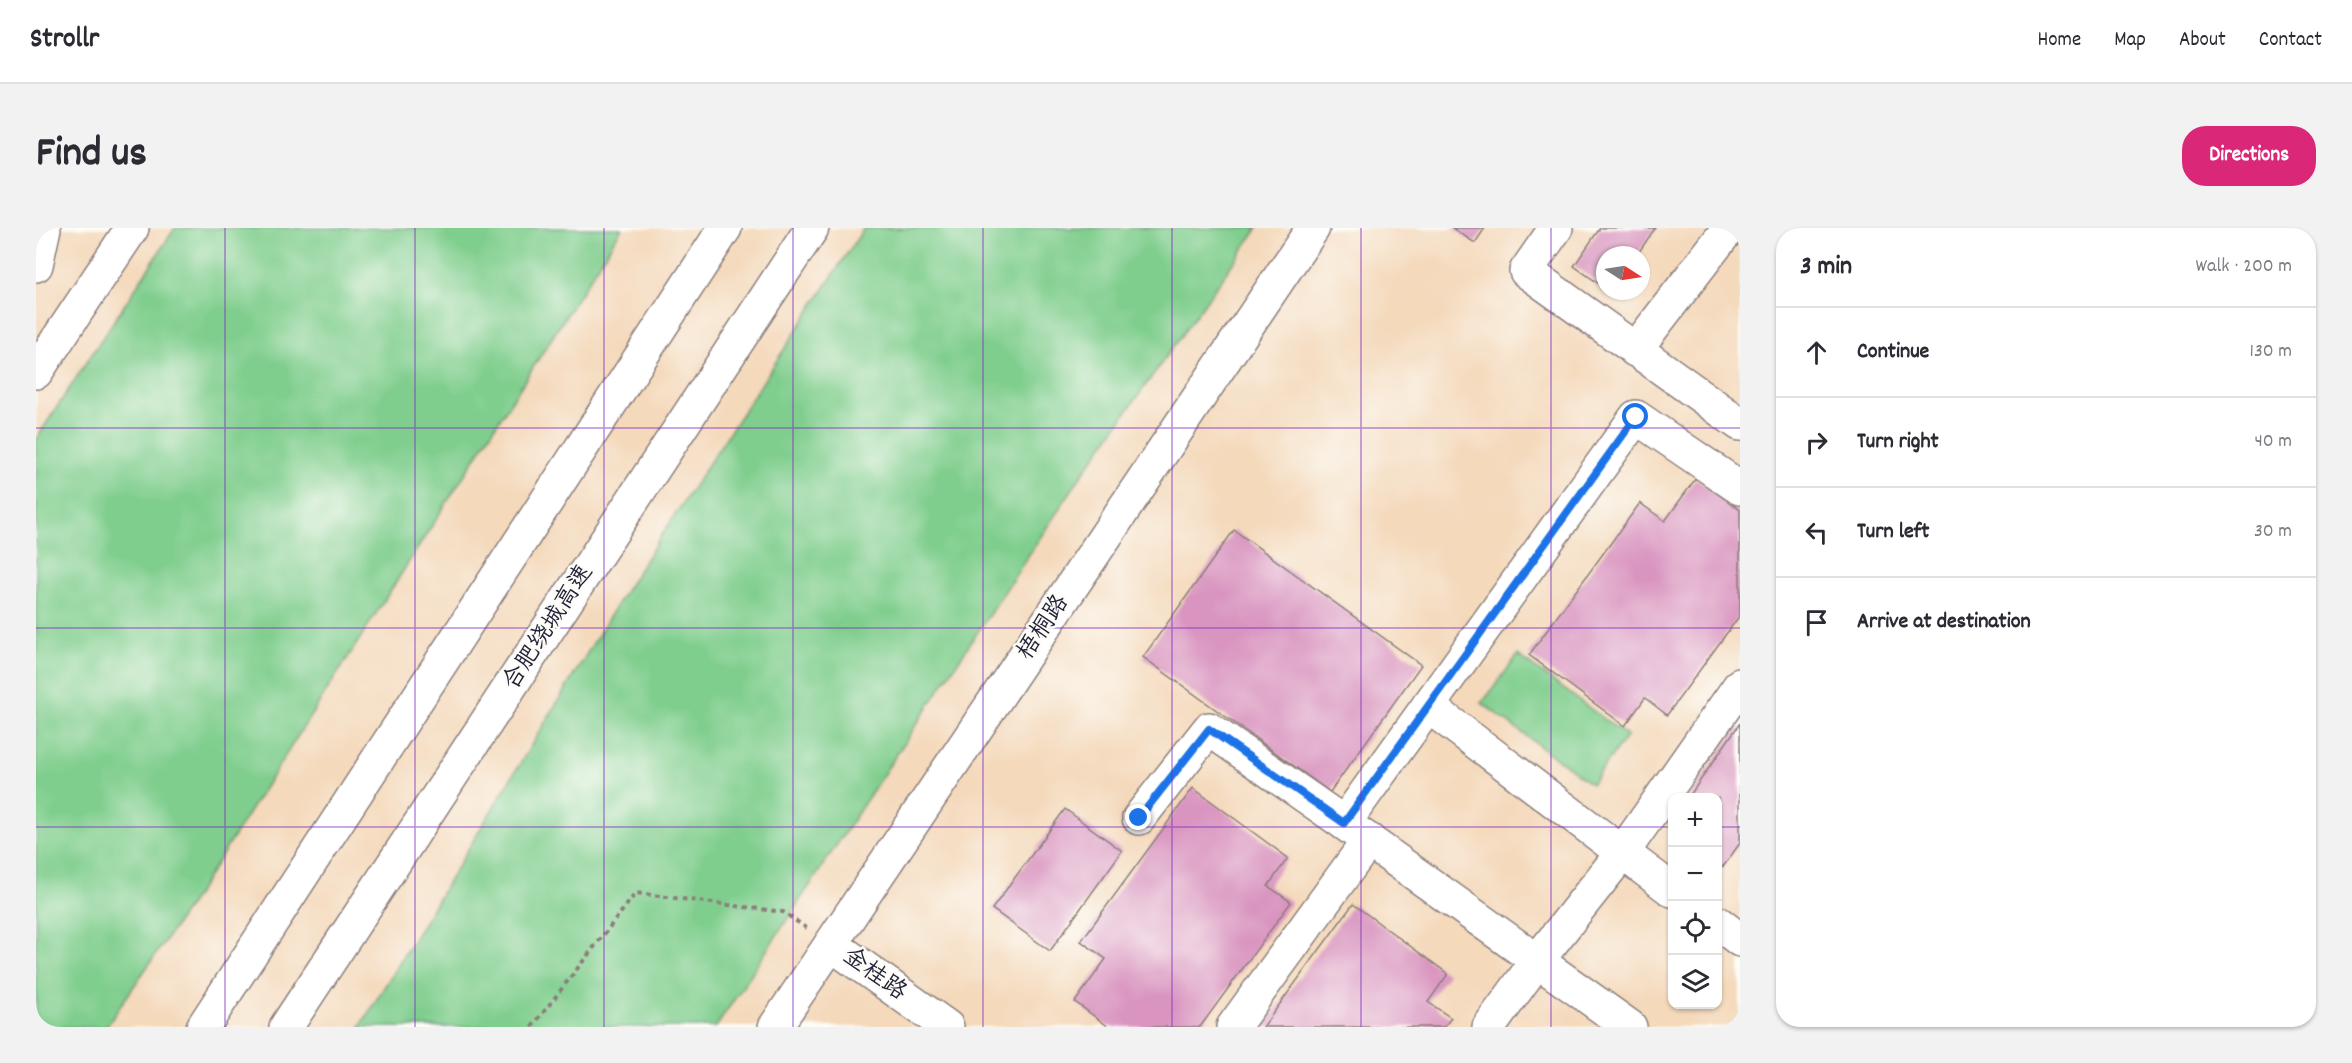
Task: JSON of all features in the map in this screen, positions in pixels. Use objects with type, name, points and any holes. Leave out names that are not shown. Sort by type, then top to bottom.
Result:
[{"type":"main road","points":[[36,265],[44,228]]},
{"type":"main road","points":[[36,372],[132,228]]},
{"type":"main road","points":[[203,1027],[725,228]]},
{"type":"main road","name":"合肥绕城高速","points":[[286,1027],[812,228]]},
{"type":"main road","name":"梧桐路","points":[[775,1027],[1313,228]]},
{"type":"main road","points":[[1556,228],[1526,271],[1740,424]]},
{"type":"main road","points":[[1635,350],[1730,228]]},
{"type":"main road","points":[[1233,1027],[1356,831],[1428,706],[1636,417],[1740,488]]},
{"type":"main road","points":[[1489,1027],[1537,961],[1623,852],[1740,685]]},
{"type":"main road","points":[[1428,706],[1668,887]]},
{"type":"main road","points":[[1139,818],[1209,729],[1630,1027]]},
{"type":"main road","points":[[1722,926],[1740,940]]},
{"type":"main road","name":"金桂路","points":[[831,944],[947,1027]]},
{"type":"path","points":[[532,1027],[636,893],[783,912],[831,944]]},
{"type":"green space","points":[[175,228],[622,228],[195,897],[106,1027],[36,1027],[36,439]]},
{"type":"green space","points":[[864,228],[1258,228],[1083,473],[716,1027],[360,1027],[625,591]]},
{"type":"green space","points":[[1518,655],[1627,736],[1591,784],[1482,703]]},
{"type":"building","points":[[1452,228],[1485,228],[1475,243]]},
{"type":"building","points":[[1600,228],[1655,228],[1643,246],[1596,246],[1596,282],[1574,266]]},
{"type":"building","points":[[1696,478],[1740,510],[1740,615],[1667,715],[1645,698],[1625,726],[1529,655],[1640,503],[1665,521]]},
{"type":"building","points":[[1234,530],[1421,665],[1330,792],[1143,657]]},
{"type":"building","points":[[1740,723],[1740,843],[1723,867],[1722,793],[1691,793]]},
{"type":"building","points":[[1193,788],[1288,858],[1268,886],[1291,902],[1200,1027],[1109,1027],[1075,1002],[1106,959],[1081,941]]},
{"type":"building","points":[[1065,809],[1122,851],[1050,951],[992,909]]},
{"type":"building","points":[[1353,904],[1448,974],[1428,1002],[1451,1018],[1444,1027],[1263,1027]]},
{"type":"route","points":[[1139,818],[1209,729],[1344,823],[1636,417]]}]
